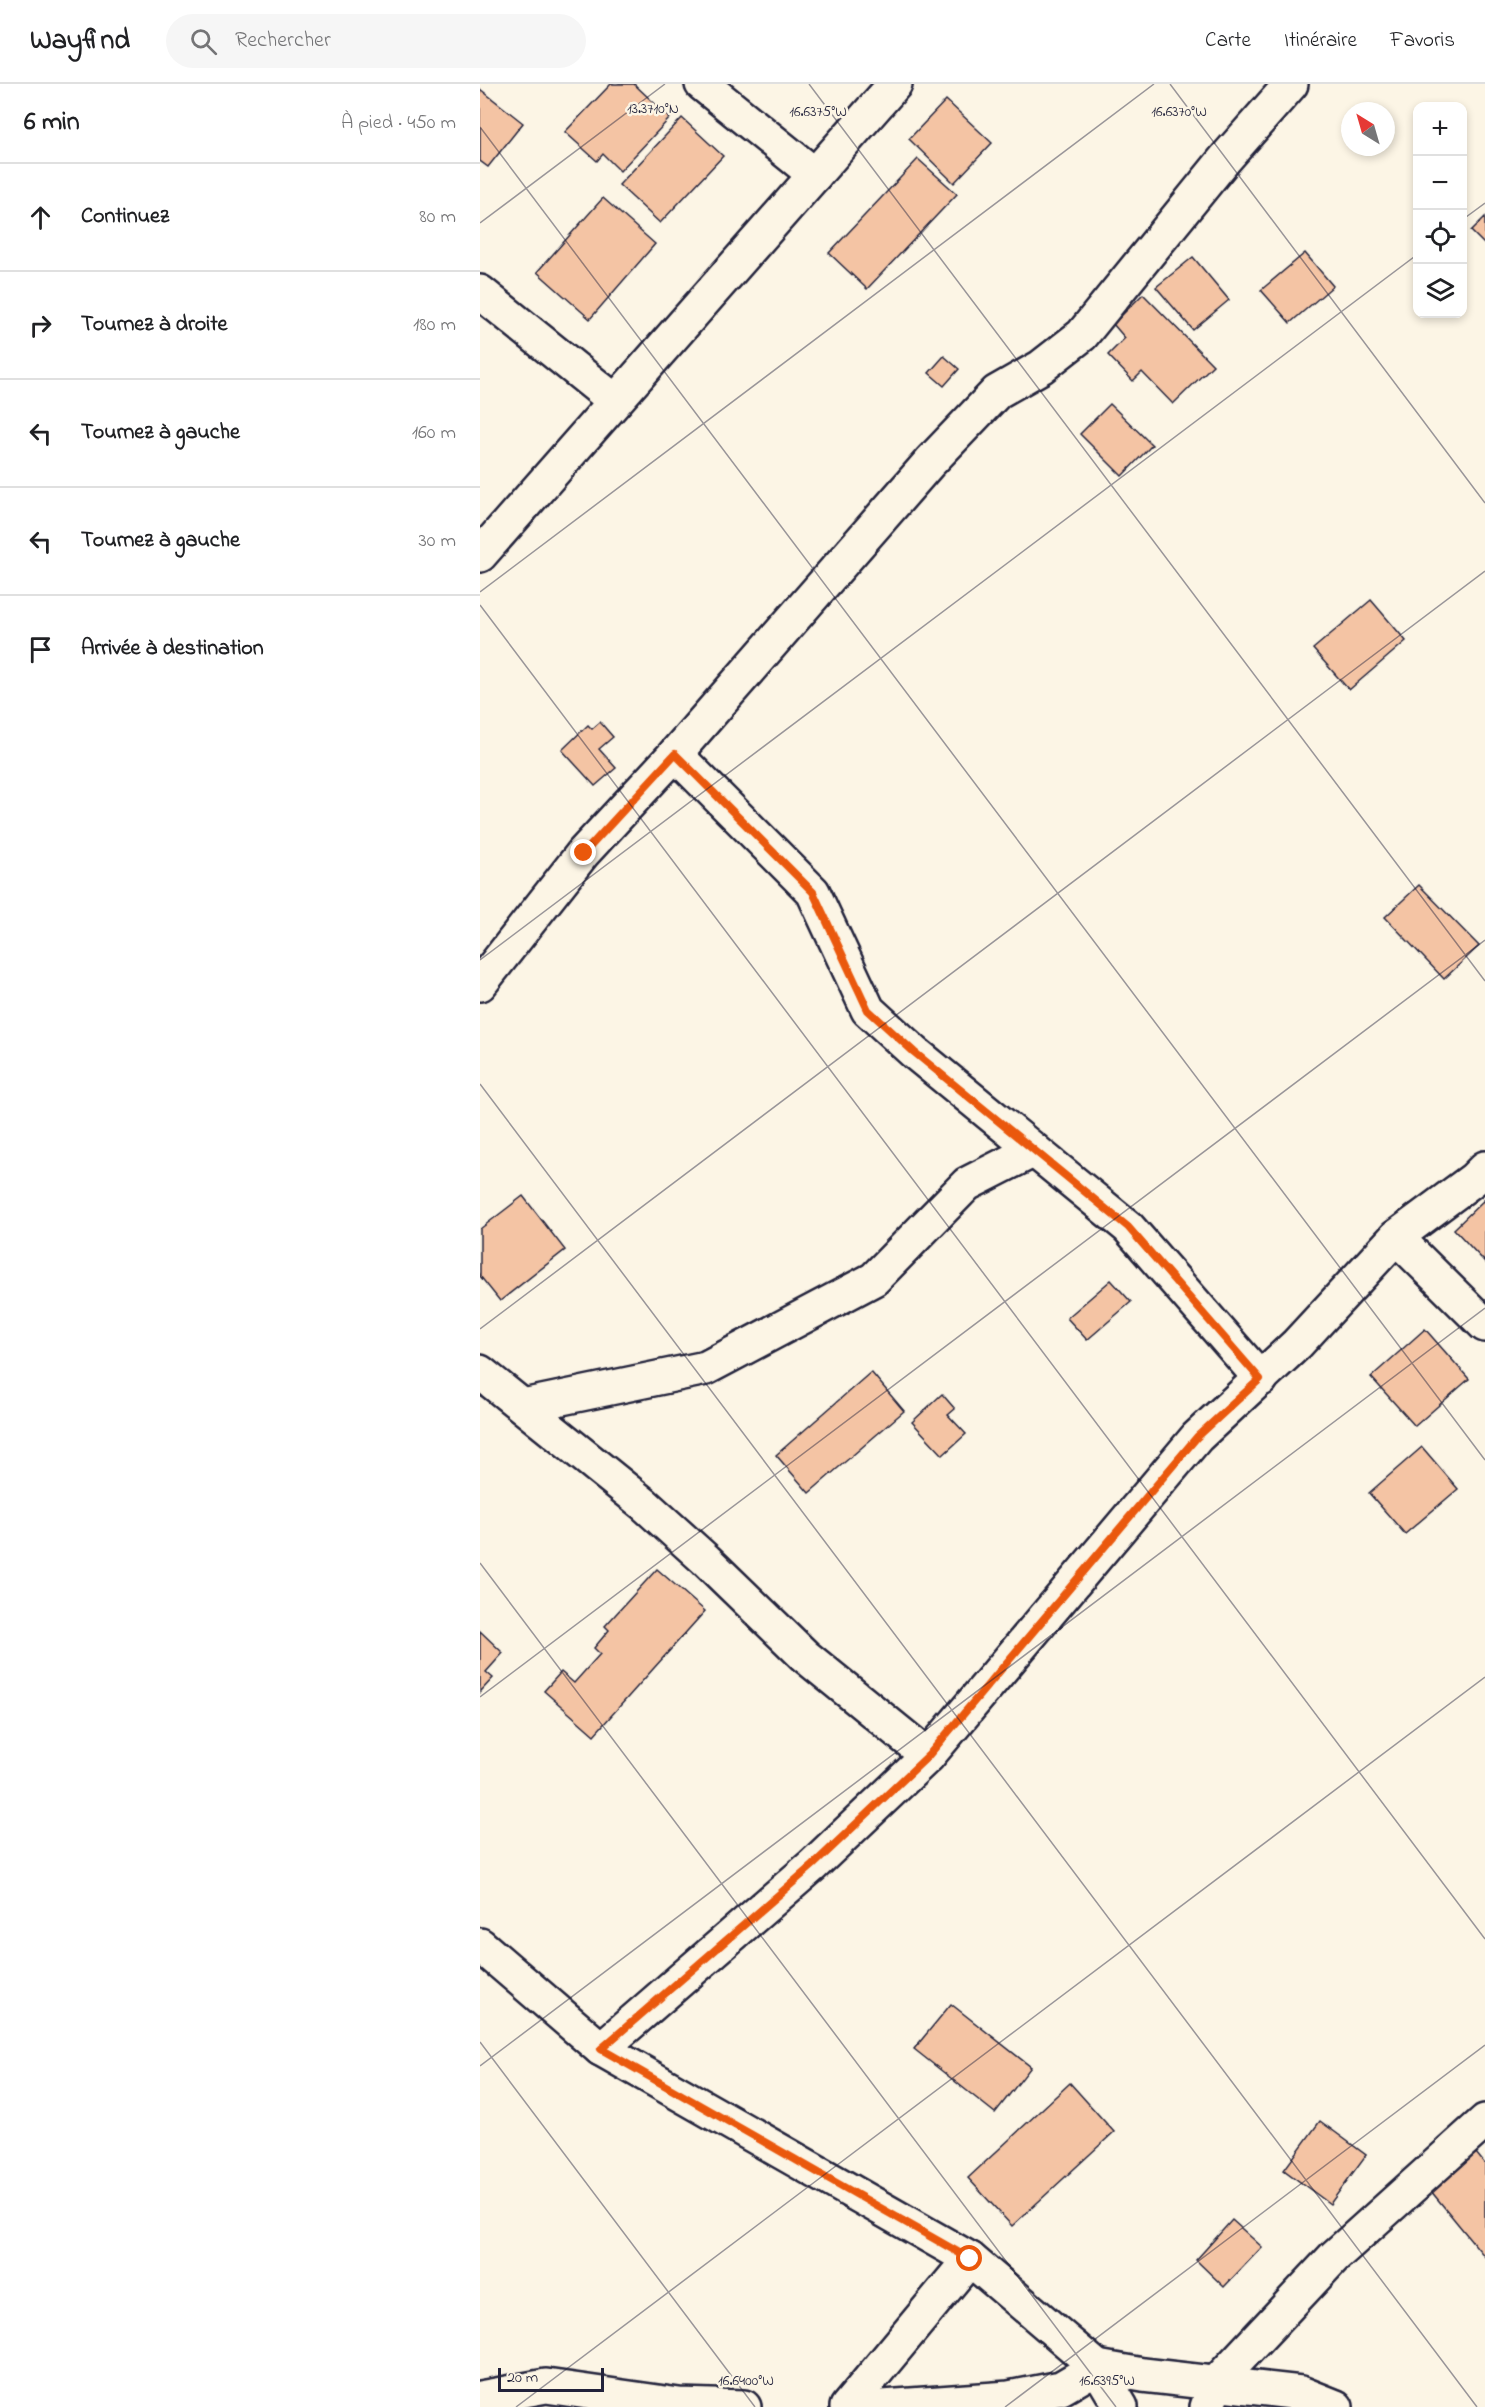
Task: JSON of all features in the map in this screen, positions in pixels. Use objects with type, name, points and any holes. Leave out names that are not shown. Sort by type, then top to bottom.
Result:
[{"type":"street","points":[[702,84],[815,175]]},
{"type":"street","points":[[480,555],[895,84]]},
{"type":"street","points":[[480,984],[584,853],[675,754],[930,462],[998,392],[1041,367],[1082,335],[1225,159],[1291,84]]},
{"type":"street","points":[[480,292],[615,401]]},
{"type":"street","points":[[675,754],[813,892],[868,1010],[914,1052],[1128,1227],[1260,1379]]},
{"type":"street","points":[[523,1406],[706,1368],[874,1279],[967,1184],[1034,1150]]},
{"type":"street","points":[[601,2049],[813,1865],[928,1756],[1197,1437],[1297,1344],[1396,1237],[1474,1179],[1485,1168]]},
{"type":"street","points":[[1396,1237],[1485,1325]]},
{"type":"street","points":[[480,1372],[644,1504],[706,1560],[805,1656],[928,1756]]},
{"type":"street","points":[[480,1945],[601,2049],[970,2259],[1097,2367],[1121,2407]]},
{"type":"street","points":[[1212,2395],[1335,2256],[1485,2121]]},
{"type":"street","points":[[847,2407],[970,2259]]},
{"type":"street","points":[[883,2407],[1010,2398],[1061,2388],[1097,2367],[1143,2375],[1212,2395],[1301,2393],[1336,2407]]},
{"type":"street","points":[[480,2398],[546,2386],[679,2405],[744,2407]]},
{"type":"building","points":[[611,84],[634,84],[670,118],[620,171],[603,154],[597,161],[565,132]]},
{"type":"building","points":[[480,89],[523,123],[488,167],[480,161]]},
{"type":"building","points":[[946,100],[992,143],[954,183],[909,139]]},
{"type":"building","points":[[682,118],[723,156],[660,223],[619,185]]},
{"type":"building","points":[[918,159],[957,194],[867,289],[829,253]]},
{"type":"building","points":[[603,198],[655,244],[590,319],[537,272]]},
{"type":"building","points":[[1485,217],[1485,245],[1471,231]]},
{"type":"building","points":[[1305,253],[1333,286],[1290,323],[1261,290]]},
{"type":"building","points":[[1193,257],[1229,300],[1193,330],[1156,287]]},
{"type":"building","points":[[1143,294],[1213,365],[1173,404],[1142,372],[1133,381],[1108,355],[1125,338],[1113,324]]},
{"type":"building","points":[[944,356],[959,369],[944,386],[929,373]]},
{"type":"building","points":[[1110,404],[1152,445],[1122,476],[1080,434]]},
{"type":"building","points":[[1371,600],[1406,641],[1349,690],[1313,649]]},
{"type":"building","points":[[600,722],[613,737],[599,749],[616,768],[595,786],[562,750],[588,725],[592,729]]},
{"type":"building","points":[[1419,885],[1479,946],[1444,979],[1385,917]]},
{"type":"building","points":[[523,1196],[565,1250],[500,1301],[480,1276],[480,1229]]},
{"type":"building","points":[[1485,1199],[1485,1262],[1454,1229]]},
{"type":"building","points":[[1111,1280],[1131,1302],[1087,1340],[1067,1318]]},
{"type":"building","points":[[1425,1329],[1469,1379],[1415,1426],[1371,1377]]},
{"type":"building","points":[[871,1372],[904,1411],[809,1493],[776,1455]]},
{"type":"building","points":[[942,1394],[955,1409],[948,1415],[966,1434],[943,1455],[912,1422]]},
{"type":"building","points":[[1422,1447],[1458,1489],[1405,1534],[1369,1493]]},
{"type":"building","points":[[657,1569],[705,1611],[594,1735],[544,1691],[561,1672],[574,1683],[600,1654],[594,1648],[609,1630],[605,1626]]},
{"type":"building","points":[[480,1631],[503,1653],[486,1672],[493,1678],[480,1692]]},
{"type":"building","points":[[951,2004],[1031,2067],[995,2113],[914,2049]]},
{"type":"building","points":[[1070,2083],[1114,2132],[1012,2226],[968,2178]]},
{"type":"building","points":[[1320,2121],[1366,2155],[1330,2204],[1284,2170]]},
{"type":"building","points":[[1472,2148],[1485,2164],[1485,2257],[1426,2185]]},
{"type":"building","points":[[1232,2220],[1262,2247],[1224,2287],[1196,2260]]},
{"type":"route","points":[[584,853],[675,754],[813,892],[868,1010],[914,1052],[1128,1227],[1260,1379],[1197,1437],[928,1756],[813,1865],[601,2049],[970,2259]]}]
